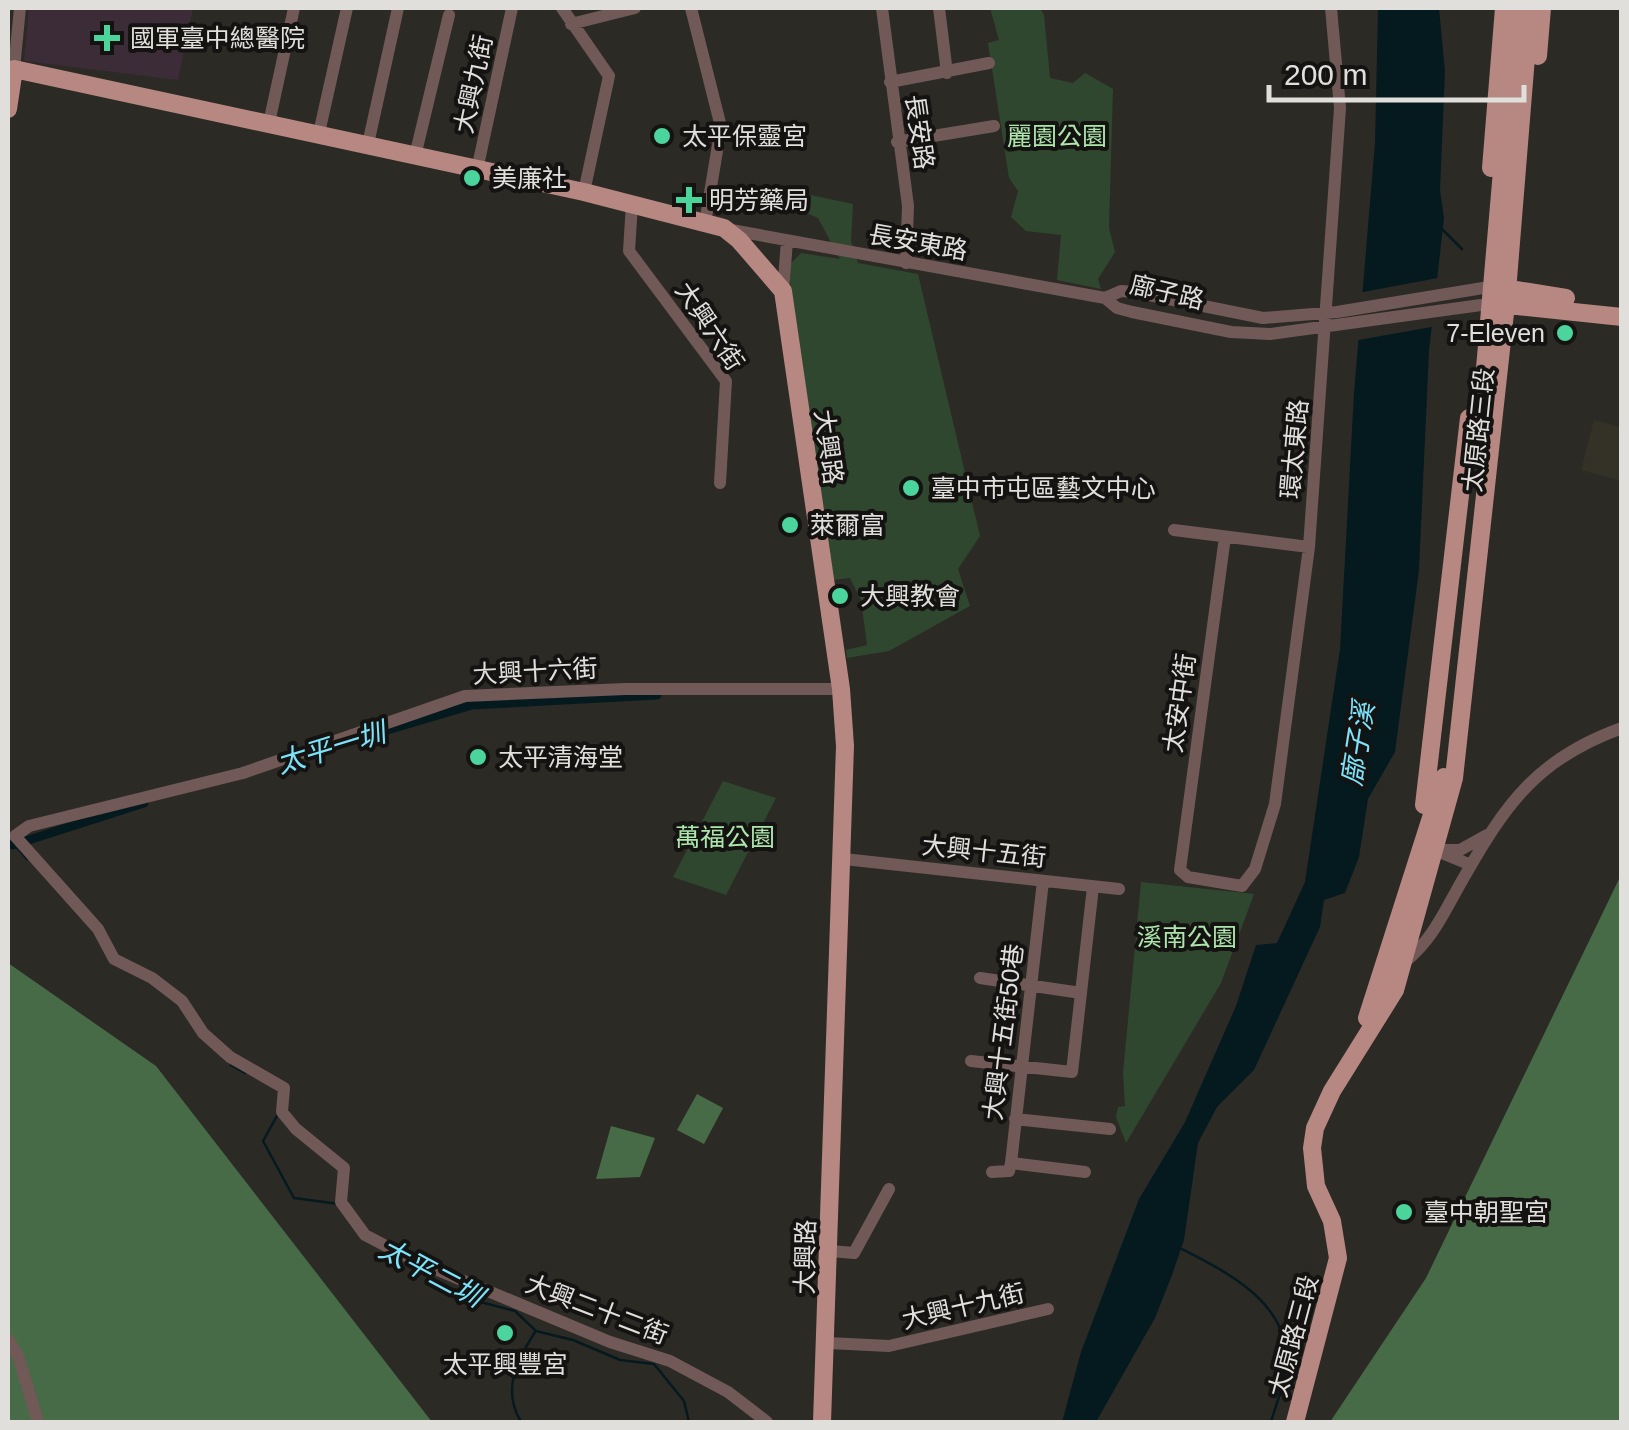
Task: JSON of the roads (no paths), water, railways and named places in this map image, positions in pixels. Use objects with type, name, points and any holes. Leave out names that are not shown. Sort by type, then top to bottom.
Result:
[{"type":"main road","name":"太原路三段","points":[[1494,296],[1504,8]]},
{"type":"main road","name":"太原路三段","points":[[1332,1091],[1378,992],[1427,847],[1454,827],[1464,782],[1516,8]]},
{"type":"main road","name":"太原路三段","points":[[1300,1419],[1338,1258],[1332,1221],[1316,1186],[1312,1148],[1319,1114],[1395,990],[1406,961],[1444,776],[1494,296],[1530,8]]},
{"type":"main road","name":"太原路三段","points":[[1494,296],[1542,8]]},
{"type":"main road","points":[[8,109],[14,69],[584,192],[714,226],[784,291]]},
{"type":"main road","name":"大興路","points":[[784,291],[841,690],[844,859],[822,1422]]},
{"type":"main road","points":[[1494,296],[1622,307]]},
{"type":"main road","points":[[1494,296],[1622,317]]},
{"type":"street","points":[[14,69],[20,8]]},
{"type":"street","points":[[269,123],[294,8]]},
{"type":"street","points":[[319,133],[347,8]]},
{"type":"street","points":[[368,144],[398,8]]},
{"type":"street","name":"大興九街","points":[[478,170],[512,8]]},
{"type":"street","points":[[562,8],[610,76],[584,192]]},
{"type":"street","points":[[571,24],[636,8]]},
{"type":"street","points":[[691,8],[721,127],[714,226]]},
{"type":"street","name":"長安路","points":[[882,8],[908,206],[906,262]]},
{"type":"street","points":[[939,8],[947,73]]},
{"type":"street","name":"環太東路","points":[[1242,886],[1251,878],[1275,804],[1331,329],[1341,92],[1330,8]]},
{"type":"street","points":[[415,156],[449,15]]},
{"type":"street","points":[[890,82],[989,62]]},
{"type":"street","points":[[897,142],[994,126]]},
{"type":"street","name":"大興六街","points":[[632,204],[629,252],[726,381],[720,483]]},
{"type":"street","name":"長安東路","points":[[714,226],[1105,298]]},
{"type":"street","points":[[784,291],[787,241]]},
{"type":"street","name":"廍子路","points":[[1120,291],[1134,292],[1244,316],[1332,313],[1494,296],[1331,329],[1245,334],[1117,308],[1105,298],[1120,291]]},
{"type":"street","points":[[1174,530],[1308,547]]},
{"type":"street","name":"太安中街","points":[[1224,537],[1181,858],[1182,875],[1242,886]]},
{"type":"street","name":"大興十六街","points":[[11,835],[29,826],[243,773],[465,696],[625,689],[841,690]]},
{"type":"street","points":[[1406,961],[1436,930],[1493,830],[1531,779],[1552,759],[1622,728]]},
{"type":"street","points":[[1427,847],[1468,847],[1493,830]]},
{"type":"street","name":"大興二十二街","points":[[11,835],[98,929],[114,960],[152,978],[182,1001],[203,1034],[230,1057],[284,1088],[282,1112],[296,1129],[344,1168],[341,1202],[365,1235],[409,1258],[610,1342],[670,1362],[728,1392],[767,1422]]},
{"type":"street","points":[[1427,847],[1472,865]]},
{"type":"street","name":"大興十五街","points":[[844,859],[1119,889]]},
{"type":"street","name":"大興十五街50巷","points":[[1011,1163],[1043,880]]},
{"type":"street","points":[[971,1061],[1072,1072],[1092,886]]},
{"type":"street","points":[[980,978],[1080,993]]},
{"type":"street","points":[[1015,1119],[1110,1129]]},
{"type":"street","points":[[992,1172],[1009,1172],[1011,1163],[1086,1172]]},
{"type":"street","points":[[830,1251],[854,1252],[889,1189]]},
{"type":"street","name":"大興十九街","points":[[828,1343],[889,1346],[1048,1309]]},
{"type":"street","points":[[8,1339],[18,1356],[38,1422]]},
{"type":"water","name":"廍子溪","points":[[1378,8],[1439,8],[1445,72],[1440,190],[1444,218],[1429,351],[1419,570],[1395,752],[1368,799],[1359,857],[1345,893],[1324,900],[1320,927],[1254,1070],[1217,1107],[1198,1143],[1184,1240],[1155,1318],[1096,1422],[1062,1422],[1081,1352],[1139,1199],[1185,1122],[1236,1006],[1256,945],[1277,943],[1305,882],[1340,649],[1354,393],[1375,143]]},
{"type":"waterway","points":[[1442,229],[1462,249]]},
{"type":"waterway","name":"太平一圳","points":[[374,734],[472,705],[657,695]]},
{"type":"waterway","name":"太平一圳","points":[[13,845],[144,803]]},
{"type":"waterway","name":"太平二圳","points":[[8,837],[27,859]]},
{"type":"waterway","name":"太平二圳","points":[[231,1065],[245,1073]]},
{"type":"waterway","name":"太平二圳","points":[[278,1114],[263,1141],[294,1198],[339,1204]]},
{"type":"waterway","points":[[1180,1248],[1234,1278],[1266,1306],[1277,1322],[1284,1341],[1286,1369],[1271,1422]]},
{"type":"waterway","name":"太平二圳","points":[[462,1286],[477,1301],[515,1311],[536,1331],[573,1340],[620,1360],[654,1364],[684,1401],[689,1422]]},
{"type":"waterway","points":[[521,1422],[512,1387],[522,1354],[535,1332]]},
{"type":"place","name":"國軍臺中總醫院","points":[[107,38]]},
{"type":"place","name":"太平保靈宮","points":[[662,136]]},
{"type":"place","name":"美廉社","points":[[472,178]]},
{"type":"place","name":"明芳藥局","points":[[689,200]]},
{"type":"place","name":"7-Eleven","points":[[1565,333]]},
{"type":"place","name":"臺中市屯區藝文中心","points":[[911,488]]},
{"type":"place","name":"萊爾富","points":[[790,525]]},
{"type":"place","name":"大興教會","points":[[840,596]]},
{"type":"place","name":"太平清海堂","points":[[478,757]]},
{"type":"place","name":"臺中朝聖宮","points":[[1404,1212]]},
{"type":"place","name":"太平興豐宮","points":[[505,1333]]},
{"type":"park label","name":"麗園公園","points":[[1057,136]]},
{"type":"park label","name":"萬福公園","points":[[725,837]]},
{"type":"park label","name":"溪南公園","points":[[1187,937]]}]
